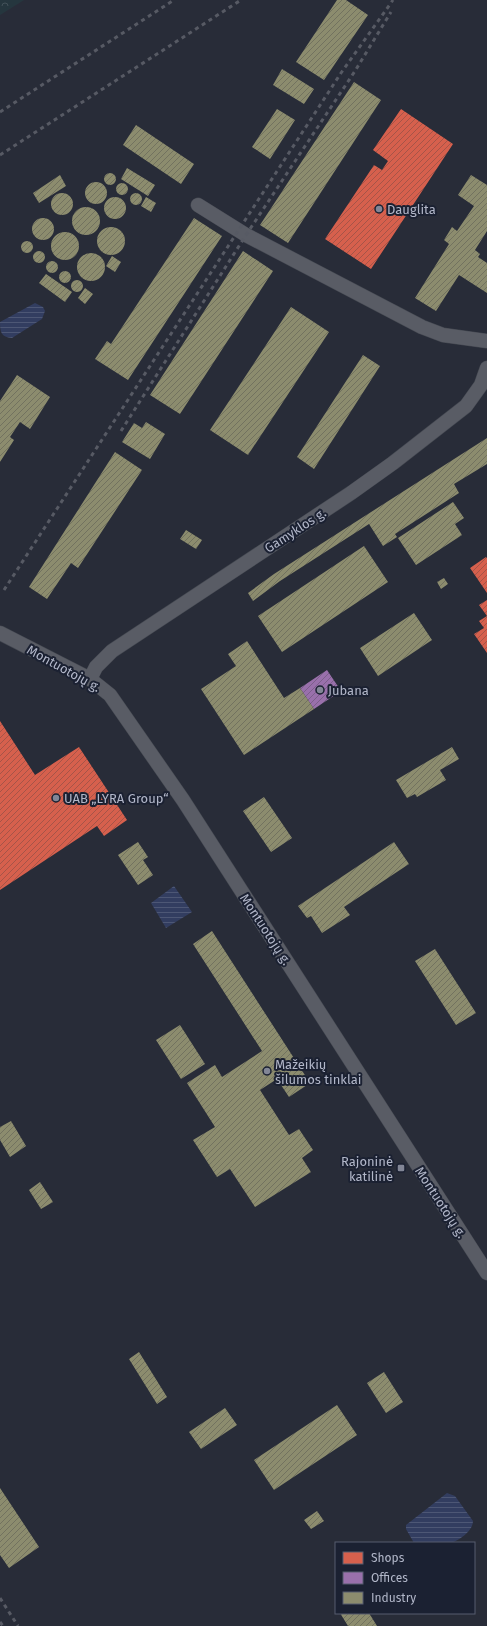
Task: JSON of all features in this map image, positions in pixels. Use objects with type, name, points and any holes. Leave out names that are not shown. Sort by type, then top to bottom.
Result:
[{"type":"street","points":[[198,205],[246,235],[422,327],[443,335],[487,341]]},
{"type":"street","name":"Gamyklos g.","points":[[90,679],[96,667],[112,651],[351,493],[455,415],[475,395],[487,368]]},
{"type":"street","name":"Montuotojų g.","points":[[0,633],[90,679],[110,695],[183,800],[487,1273]]},
{"type":"green space","points":[[0,0],[24,0],[0,15]]},
{"type":"water","points":[[35,303],[43,307],[45,311],[42,319],[12,338],[3,335],[0,329],[0,322]]},
{"type":"water","points":[[174,886],[192,912],[166,928],[151,903]]},
{"type":"water","points":[[447,1493],[455,1496],[473,1521],[471,1529],[461,1538],[453,1542],[413,1542],[406,1529],[406,1525]]},
{"type":"building: Shops","points":[[401,109],[453,144],[371,269],[325,239],[374,165],[382,170],[388,161],[373,150]]},
{"type":"building: Shops","points":[[486,557],[487,558],[487,593],[470,568]]},
{"type":"building: Shops","points":[[487,600],[487,616],[479,605]]},
{"type":"building: Shops","points":[[487,616],[487,653],[474,634],[484,628],[479,621]]},
{"type":"building: Shops","name":"UAB „LYRA Group“","points":[[0,721],[35,775],[79,747],[127,820],[104,836],[97,826],[0,890]]},
{"type":"building: Offices","name":"Jubana","points":[[327,670],[341,691],[314,709],[300,688]]},
{"type":"building: Industry","points":[[337,0],[346,0],[368,15],[324,80],[296,62]]},
{"type":"building: Industry","points":[[282,69],[314,89],[304,104],[273,85]]},
{"type":"building: Industry","points":[[354,82],[381,100],[288,243],[260,225]]},
{"type":"building: Industry","points":[[277,109],[295,120],[270,159],[252,147]]},
{"type":"building: Industry","points":[[136,125],[194,164],[181,184],[123,145]]},
{"type":"building: Industry","points":[[127,168],[155,185],[148,196],[121,179]]},
{"type":"building: Industry","points":[[110,173],[114,175],[116,179],[114,183],[110,185],[106,183],[104,179],[106,175]]},
{"type":"building: Industry","points":[[60,175],[66,186],[39,203],[33,193]]},
{"type":"building: Industry","points":[[471,175],[487,185],[487,231],[475,250],[480,254],[478,257],[487,263],[487,293],[459,275],[436,311],[415,298],[449,244],[444,240],[452,227],[457,231],[474,206],[458,195]]},
{"type":"building: Industry","points":[[96,182],[104,185],[107,193],[104,201],[96,204],[88,201],[85,193],[88,185]]},
{"type":"building: Industry","points":[[120,183],[124,183],[128,189],[124,195],[120,195],[116,191],[116,187]]},
{"type":"building: Industry","points":[[62,193],[70,196],[73,204],[70,212],[62,215],[54,212],[51,204],[54,196]]},
{"type":"building: Industry","points":[[134,193],[138,193],[142,199],[138,205],[134,205],[130,201],[130,197]]},
{"type":"building: Industry","points":[[115,197],[123,200],[126,208],[123,216],[115,219],[107,216],[104,208],[107,200]]},
{"type":"building: Industry","points":[[146,197],[156,203],[151,212],[141,206]]},
{"type":"building: Industry","points":[[86,207],[96,211],[100,221],[96,231],[86,235],[76,231],[72,221],[76,211]]},
{"type":"building: Industry","points":[[43,218],[51,221],[54,229],[51,237],[43,240],[35,237],[32,229],[35,221]]},
{"type":"building: Industry","points":[[194,218],[222,236],[128,380],[95,359],[107,341],[111,344]]},
{"type":"building: Industry","points":[[111,227],[121,231],[125,241],[121,251],[111,255],[101,251],[97,241],[101,231]]},
{"type":"building: Industry","points":[[65,232],[75,236],[79,246],[75,256],[65,260],[55,256],[51,246],[55,236]]},
{"type":"building: Industry","points":[[27,241],[31,243],[33,247],[31,251],[27,253],[23,251],[21,247],[23,243]]},
{"type":"building: Industry","points":[[39,251],[43,253],[45,257],[43,261],[39,263],[35,261],[33,257],[35,253]]},
{"type":"building: Industry","points":[[243,251],[273,271],[180,414],[150,395]]},
{"type":"building: Industry","points":[[91,253],[101,257],[105,267],[101,277],[91,281],[81,277],[77,267],[81,257]]},
{"type":"building: Industry","points":[[112,256],[121,262],[115,272],[106,266]]},
{"type":"building: Industry","points":[[52,261],[56,263],[58,267],[56,271],[52,273],[48,271],[46,267],[48,263]]},
{"type":"building: Industry","points":[[63,271],[67,271],[71,277],[67,283],[63,283],[59,279],[59,275]]},
{"type":"building: Industry","points":[[46,274],[72,292],[65,302],[39,283]]},
{"type":"building: Industry","points":[[75,280],[79,280],[83,286],[79,292],[75,292],[71,288],[71,284]]},
{"type":"building: Industry","points":[[85,288],[93,294],[85,304],[78,298]]},
{"type":"building: Industry","points":[[291,307],[329,332],[248,455],[210,430]]},
{"type":"building: Industry","points":[[363,355],[380,366],[314,469],[297,457]]},
{"type":"building: Industry","points":[[17,375],[50,397],[30,429],[20,422],[10,437],[14,440],[0,462],[0,401]]},
{"type":"building: Industry","points":[[146,422],[165,434],[150,459],[122,442],[134,423],[142,428]]},
{"type":"building: Industry","points":[[487,438],[487,464],[454,484],[459,493],[395,534],[397,537],[383,546],[369,524],[280,581],[253,601],[248,593],[274,574]]},
{"type":"building: Industry","points":[[115,452],[142,470],[78,568],[71,563],[47,599],[29,587]]},
{"type":"building: Industry","points":[[453,502],[464,518],[455,524],[462,535],[416,565],[398,538]]},
{"type":"building: Industry","points":[[186,530],[202,540],[196,549],[180,539]]},
{"type":"building: Industry","points":[[364,546],[388,582],[282,652],[258,616]]},
{"type":"building: Industry","points":[[444,578],[448,584],[441,589],[437,582]]},
{"type":"building: Industry","points":[[414,613],[432,640],[378,676],[360,648]]},
{"type":"building: Industry","points":[[247,641],[284,698],[300,688],[314,709],[244,755],[201,689],[236,666],[228,654]]},
{"type":"building: Industry","points":[[452,747],[459,759],[440,770],[446,780],[417,797],[415,794],[407,798],[396,780]]},
{"type":"building: Industry","points":[[264,797],[292,838],[271,852],[243,811]]},
{"type":"building: Industry","points":[[138,842],[148,857],[143,860],[153,875],[138,885],[118,855]]},
{"type":"building: Industry","points":[[394,842],[409,864],[344,907],[350,915],[322,933],[311,916],[307,918],[298,906]]},
{"type":"building: Industry","name":"Mažeikių šilumos tinklai","points":[[212,931],[310,1083],[289,1097],[277,1079],[260,1090],[289,1135],[299,1129],[313,1150],[302,1158],[311,1172],[255,1207],[230,1169],[217,1177],[193,1140],[215,1127],[187,1083],[215,1065],[222,1077],[262,1051],[193,944]]},
{"type":"building: Industry","points":[[435,949],[476,1013],[456,1025],[415,961]]},
{"type":"building: Industry","points":[[180,1025],[205,1064],[181,1079],[156,1040]]},
{"type":"building: Industry","points":[[11,1121],[26,1146],[10,1157],[0,1140],[0,1127]]},
{"type":"building: Industry","points":[[40,1182],[53,1202],[41,1209],[29,1190]]},
{"type":"building: Industry","points":[[139,1352],[167,1397],[157,1404],[129,1359]]},
{"type":"building: Industry","points":[[384,1372],[403,1402],[386,1413],[367,1383]]},
{"type":"building: Industry","points":[[337,1405],[357,1435],[274,1490],[254,1460]]},
{"type":"building: Industry","points":[[225,1408],[237,1425],[201,1449],[189,1432]]},
{"type":"building: Industry","points":[[0,1488],[39,1547],[9,1568],[0,1555]]},
{"type":"building: Industry","points":[[317,1511],[324,1521],[311,1529],[304,1520]]},
{"type":"building: Industry","points":[[341,1614],[370,1614],[377,1626],[348,1626]]},
{"type":"railway","points":[[0,112],[174,0]]},
{"type":"railway","points":[[0,155],[241,0]]},
{"type":"railway","points":[[4,590],[341,73],[393,0]]},
{"type":"railway","points":[[121,431],[246,235],[355,71],[391,12]]},
{"type":"railway","points":[[0,1598],[18,1626]]},
{"type":"railway","points":[[0,1622],[3,1626]]},
{"type":"place","name":"Dauglita","points":[[379,209]]},
{"type":"place","name":"Jubana","points":[[320,690]]},
{"type":"place","name":"UAB „LYRA Group“","points":[[56,798]]},
{"type":"place","name":"Mažeikių šilumos tinklai","points":[[267,1071]]},
{"type":"place","name":"Rajoninė katilinė","points":[[401,1168]]}]
